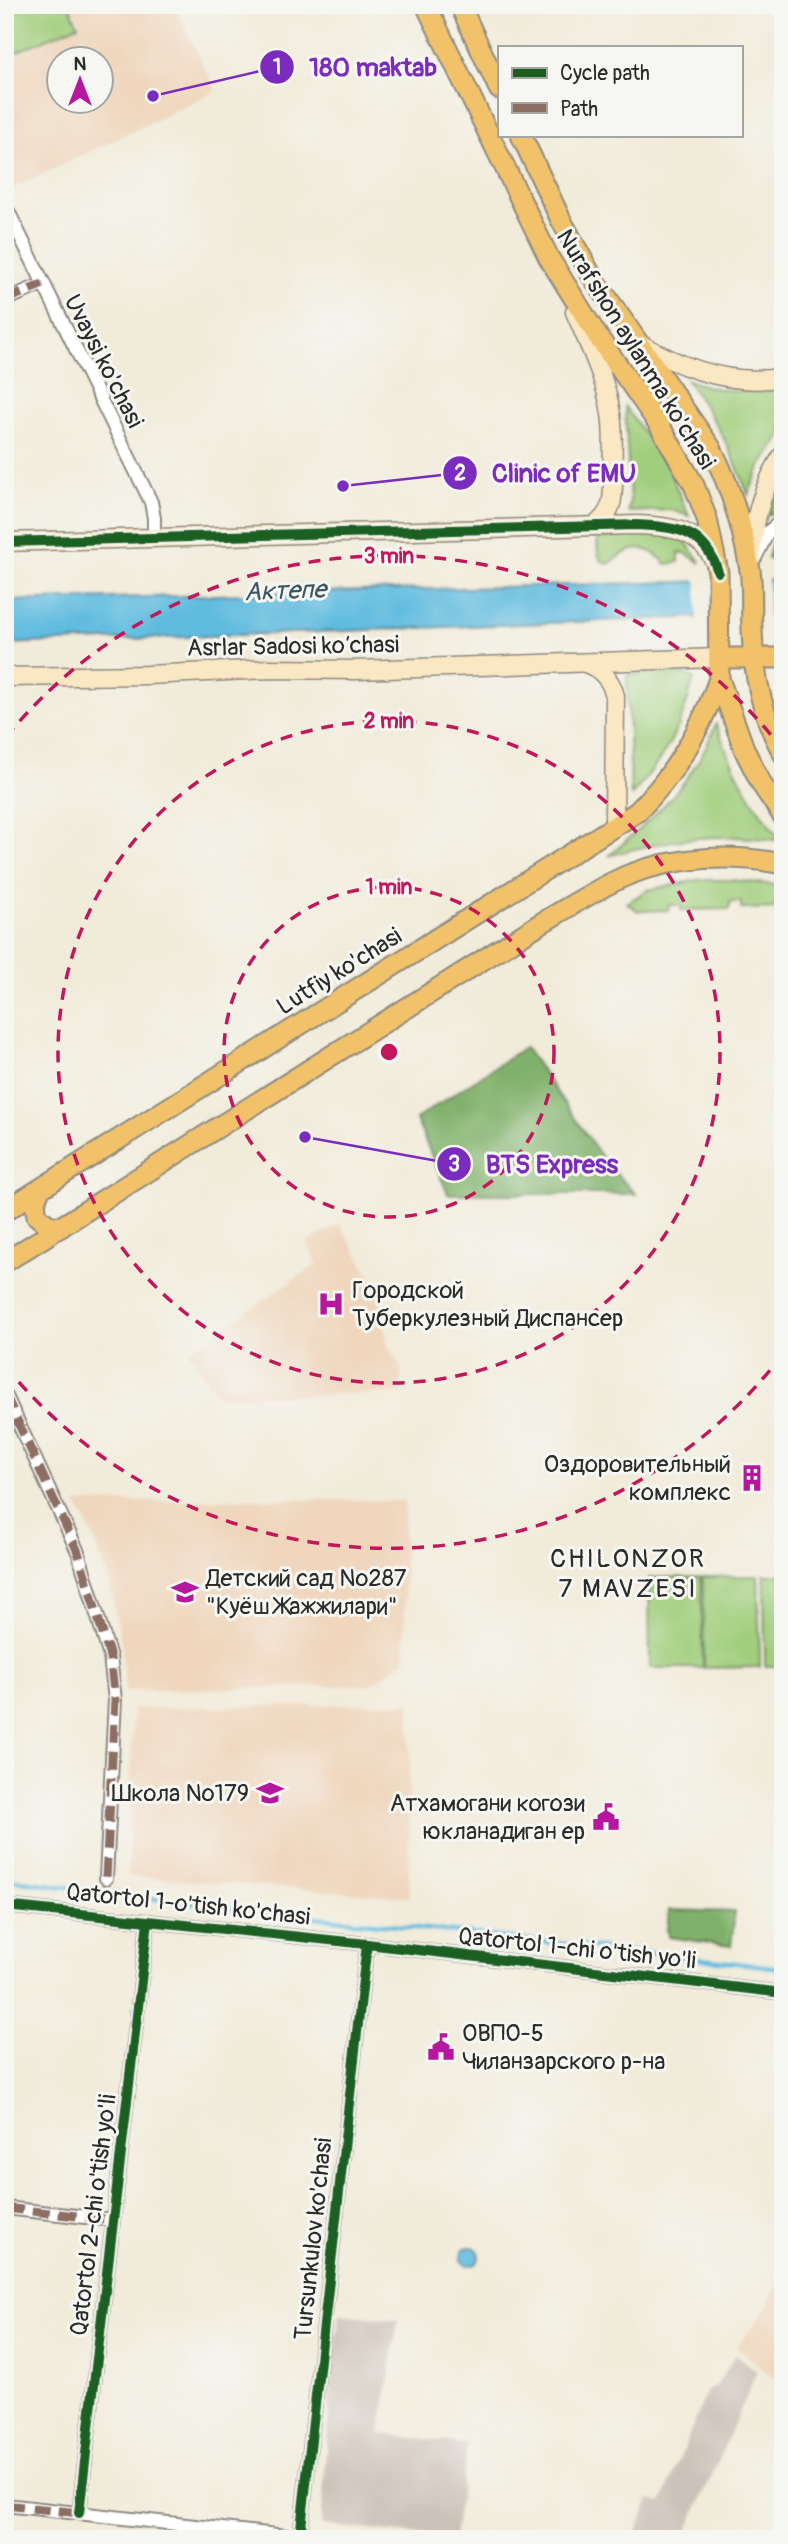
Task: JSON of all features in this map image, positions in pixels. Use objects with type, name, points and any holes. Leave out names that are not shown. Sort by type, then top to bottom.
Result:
[{"type":"main road","name":"Nurafshon aylanma ko'chasi","points":[[426,5],[533,229],[566,289],[658,423],[694,485],[709,526],[718,572],[719,679]]},
{"type":"main road","points":[[436,26],[461,9],[498,87]]},
{"type":"main road","name":"Nurafshon aylanma ko'chasi","points":[[521,136],[561,220],[590,273],[711,448],[719,464],[734,505],[750,572],[751,627],[762,701],[783,753]]},
{"type":"main road","points":[[719,659],[783,658]]},
{"type":"main road","points":[[719,679],[740,740],[762,785],[783,816]]},
{"type":"main road","name":"Lutfiy ko'chasi","points":[[5,1211],[637,812],[671,774],[693,738],[719,679]]},
{"type":"main road","points":[[5,1262],[538,925],[612,883],[642,871],[690,860],[745,860],[783,864]]},
{"type":"main road","points":[[39,1190],[35,1203],[37,1216],[48,1225],[61,1227]]},
{"type":"street","name":"Uvaysi ko'chasi","points":[[5,205],[151,502],[154,538]]},
{"type":"street","points":[[5,300],[43,284]]},
{"type":"street","points":[[566,289],[596,361],[609,402],[613,498],[616,514],[629,525]]},
{"type":"street","points":[[640,344],[672,361],[728,378],[783,377]]},
{"type":"street","points":[[750,572],[758,507],[766,485],[783,455]]},
{"type":"street","points":[[594,526],[607,516],[613,498]]},
{"type":"street","points":[[750,572],[768,532],[783,520]]},
{"type":"street","points":[[5,542],[629,525],[671,527],[690,534],[708,550],[718,572]]},
{"type":"street","name":"Asrlar Sadosi ko‘chasi","points":[[5,677],[719,659]]},
{"type":"street","points":[[582,663],[588,663],[603,674],[611,684],[615,696],[614,827]]},
{"type":"street","points":[[5,1394],[78,1552],[110,1657],[116,1700],[106,1878]]},
{"type":"street","name":"Qatortol 1-o'tish ko'chasi","points":[[5,1906],[367,1944]]},
{"type":"street","name":"Qatortol 2-chi o'tish yo'li","points":[[79,2513],[148,1921]]},
{"type":"street","name":"Qatortol 1-chi o'tish yo'li","points":[[367,1944],[783,1993]]},
{"type":"street","name":"Tursunkulov ko'chasi","points":[[306,2538],[367,1944]]},
{"type":"street","points":[[5,2208],[113,2220]]},
{"type":"street","points":[[5,2505],[306,2538]]},
{"type":"shaded area","points":[[72,5],[174,5],[216,91],[12,189],[5,176],[5,60],[80,24]]},
{"type":"shaded area","points":[[340,1224],[377,1288],[388,1345],[401,1367],[401,1393],[218,1397],[189,1351],[317,1264],[307,1242]]},
{"type":"shaded area","points":[[255,1499],[404,1501],[405,1660],[371,1685],[125,1691],[122,1647],[109,1580],[77,1503]]},
{"type":"shaded area","name":"Школа №179","points":[[410,1703],[409,1897],[128,1876],[133,1709]]},
{"type":"shaded area","points":[[783,2253],[783,2386],[736,2347],[764,2312],[780,2282]]},
{"type":"shaded area","points":[[340,2314],[398,2320],[380,2434],[467,2444],[454,2538],[321,2525],[333,2357]]},
{"type":"shaded area","points":[[736,2354],[757,2371],[684,2539],[633,2539],[650,2500],[662,2503],[707,2391],[717,2385]]},
{"type":"green space","points":[[5,5],[69,5],[78,25],[5,57]]},
{"type":"green space","points":[[686,379],[733,391],[783,389],[783,433],[760,467],[748,495],[722,434]]},
{"type":"green space","points":[[625,407],[667,466],[689,516],[671,510],[628,512],[630,502]]},
{"type":"green space","points":[[783,480],[783,509],[768,515]]},
{"type":"green space","points":[[783,526],[783,558],[768,559],[772,542]]},
{"type":"green space","points":[[597,535],[675,535],[685,541],[701,563],[685,553],[679,553],[679,562],[666,564],[651,552],[635,549],[608,564],[599,556]]},
{"type":"green space","points":[[681,673],[694,678],[677,727],[662,755],[631,796],[627,675]]},
{"type":"green space","points":[[716,724],[744,786],[782,841],[737,837],[694,838],[609,856],[642,827],[685,781],[707,745]]},
{"type":"green space","points":[[698,880],[732,880],[783,886],[783,908],[741,909],[741,902],[730,902],[729,909],[681,910],[681,905],[669,905],[668,910],[638,911],[627,903],[648,890]]},
{"type":"green space","points":[[525,1047],[609,1167],[636,1194],[448,1194],[416,1119]]},
{"type":"green space","points":[[764,1575],[783,1575],[783,1666],[765,1666]]},
{"type":"green space","points":[[758,1576],[760,1667],[704,1668],[703,1577]]},
{"type":"green space","points":[[701,1577],[703,1668],[650,1668],[649,1578]]},
{"type":"green space","points":[[669,1910],[735,1912],[731,1946],[669,1937]]},
{"type":"water","points":[[783,579],[783,614],[5,644],[5,601]]},
{"type":"water","points":[[466,2247],[474,2247],[479,2256],[477,2263],[466,2265],[461,2260],[461,2252]]},
{"type":"pier","points":[[768,576],[768,618],[697,620],[697,579]]},
{"type":"waterway","points":[[5,1879],[195,1904],[783,1968]]},
{"type":"marked path","points":[[5,300],[43,284]]},
{"type":"marked path","points":[[5,1394],[78,1552],[110,1657],[115,1700],[106,1878]]},
{"type":"marked path","points":[[5,2208],[113,2220]]},
{"type":"marked path","points":[[5,2505],[79,2513],[80,2507]]},
{"type":"cycle path","points":[[5,542],[636,525],[676,529],[687,533],[705,547],[718,572]]},
{"type":"cycle path","points":[[5,1906],[367,1944],[783,1993]]},
{"type":"cycle path","points":[[79,2513],[148,1921]]},
{"type":"cycle path","points":[[300,2537],[367,1944]]},
{"type":"place","name":"180 maktab","points":[[153,96]]},
{"type":"place","name":"Clinic of EMU","points":[[343,486]]},
{"type":"place","name":"BTS Express","points":[[305,1137]]},
{"type":"place","name":"Городской Туберкулезный Диспансер","points":[[331,1304]]},
{"type":"place","name":"Оздоровительный комплекс","points":[[752,1478]]},
{"type":"place","name":"Детский сад №287 \"Куёш Жажжилари\"","points":[[185,1592]]},
{"type":"place","name":"Школа №179","points":[[270,1793]]},
{"type":"place","name":"Атхамогани когози юкланадиган ер","points":[[606,1817]]},
{"type":"place","name":"ОВПО-5 Чиланзарского р-на","points":[[441,2047]]},
{"type":"district","name":"CHILONZOR 7 MAVZESI","points":[[628,1573]]},
{"type":"water label","name":"Актепе","points":[[285,590]]}]
